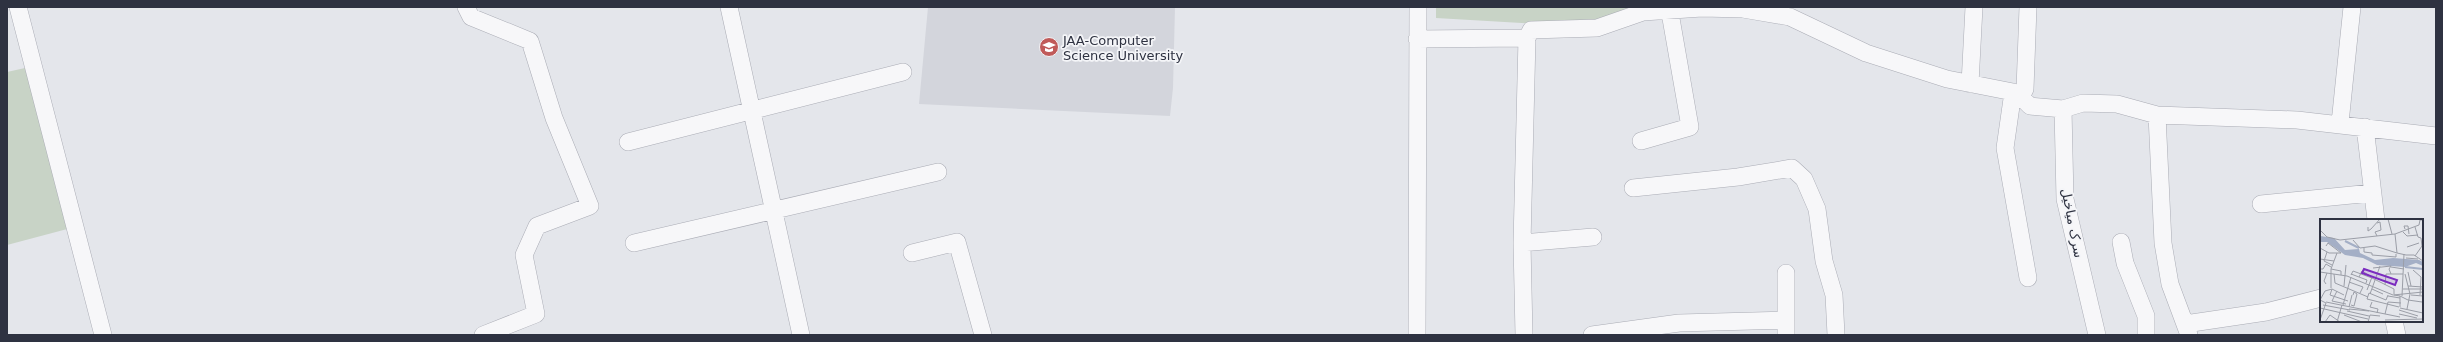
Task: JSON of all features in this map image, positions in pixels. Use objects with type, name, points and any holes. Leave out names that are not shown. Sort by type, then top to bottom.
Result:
[{"type":"street","points":[[18,7],[103,335]]},
{"type":"street","points":[[466,7],[471,17],[530,41],[554,118],[590,206],[537,226],[524,255],[536,314],[484,335]]},
{"type":"street","points":[[1417,335],[1418,7]]},
{"type":"street","points":[[1970,84],[1974,7]]},
{"type":"street","points":[[2028,7],[2026,89],[2017,94],[2004,148],[2028,278]]},
{"type":"street","points":[[2340,124],[2352,7]]},
{"type":"street","points":[[733,8],[751,110],[775,211],[801,335]]},
{"type":"street","points":[[1641,141],[1690,127],[1669,9]]},
{"type":"street","points":[[1524,335],[1522,243],[1527,38],[1532,30],[1597,28],[1643,12],[1669,9],[1743,9],[1791,12],[1866,53],[1947,79],[2017,94],[2030,106],[2063,109],[2083,103],[2117,104],[2157,115],[2297,120],[2436,136]]},
{"type":"street","points":[[1417,39],[1527,38]]},
{"type":"street","points":[[628,142],[903,72]]},
{"type":"street","name":"سرک میاخیل","points":[[2063,109],[2066,199],[2097,335]]},
{"type":"street","points":[[2157,115],[2163,243],[2170,284],[2185,331],[2320,298]]},
{"type":"street","points":[[2365,127],[2376,219]]},
{"type":"street","points":[[1633,188],[1792,168],[1804,179],[1817,209],[1824,261],[1834,295],[1836,335]]},
{"type":"street","points":[[634,243],[938,172]]},
{"type":"street","points":[[2261,204],[2372,193]]},
{"type":"street","points":[[1522,243],[1593,237]]},
{"type":"street","points":[[912,253],[957,242],[983,335]]},
{"type":"street","points":[[2121,242],[2126,263],[2146,316],[2146,335]]},
{"type":"street","points":[[1592,335],[1679,323],[1786,328],[1786,273]]},
{"type":"street","points":[[2394,322],[2397,335]]},
{"type":"shaded area","name":"JAA-Computer Science University","points":[[928,7],[1175,7],[1173,88],[1170,116],[919,104]]},
{"type":"shaded area","points":[[1436,7],[1633,7],[1633,15],[1571,26],[1436,18]]},
{"type":"shaded area","points":[[25,68],[71,228],[7,245],[7,72]]},
{"type":"place","name":"JAA-Computer Science University","points":[[1049,47]]}]
